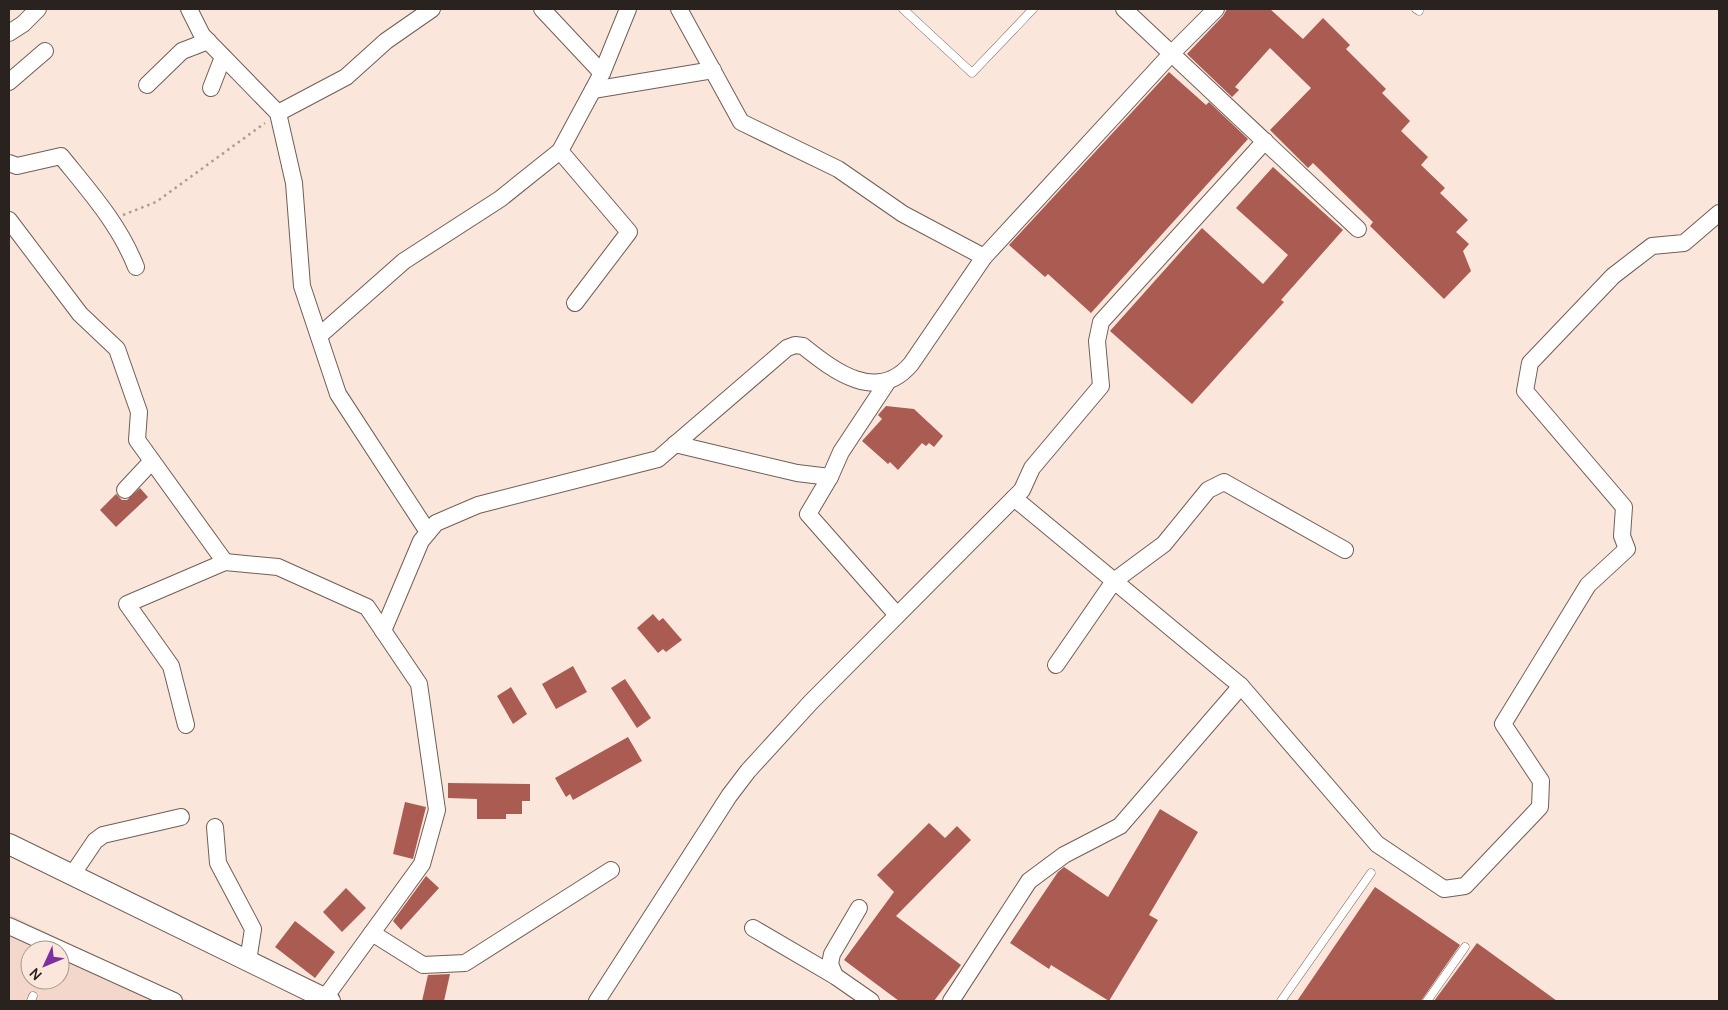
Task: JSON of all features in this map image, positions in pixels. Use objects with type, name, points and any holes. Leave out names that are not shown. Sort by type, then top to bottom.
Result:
[{"type":"street","points":[[9,33],[23,24],[38,9]]},
{"type":"street","points":[[189,9],[208,41],[278,113],[294,183],[302,286],[338,394],[428,532]]},
{"type":"street","points":[[278,113],[346,77],[386,41],[432,9]]},
{"type":"street","points":[[542,9],[602,74]]},
{"type":"street","points":[[319,336],[404,261],[500,199],[560,151],[602,74],[628,9]]},
{"type":"street","points":[[679,9],[742,122],[838,169],[903,214],[984,258]]},
{"type":"street","points":[[1124,9],[1358,229]]},
{"type":"street","points":[[383,631],[421,541],[436,523],[478,505],[658,459],[787,348],[796,344],[802,346],[845,376],[866,383],[888,381],[902,374],[984,258],[1172,53],[1216,9]]},
{"type":"street","points":[[147,85],[182,51],[208,41]]},
{"type":"street","points":[[9,82],[45,51]]},
{"type":"street","points":[[211,88],[223,57]]},
{"type":"street","points":[[592,90],[713,70]]},
{"type":"street","points":[[597,1001],[729,796],[748,771],[811,702],[1022,490],[1032,468],[1101,386],[1097,341],[1102,322],[1264,141]]},
{"type":"street","points":[[560,151],[629,232],[575,303]]},
{"type":"street","points":[[9,164],[17,166],[61,156],[112,219],[126,241],[136,267]]},
{"type":"street","points":[[1014,498],[1242,686],[1377,844],[1444,889],[1466,886],[1540,807],[1541,781],[1503,724],[1588,585],[1627,549],[1622,536],[1624,507],[1525,391],[1530,363],[1613,276],[1652,246],[1684,243],[1719,212]]},
{"type":"street","points":[[9,220],[80,314],[117,348],[139,412],[137,440],[225,562]]},
{"type":"street","points":[[888,381],[841,452],[830,477],[808,514],[897,615]]},
{"type":"street","points":[[674,444],[797,473],[830,477]]},
{"type":"street","points":[[125,490],[152,462]]},
{"type":"street","points":[[1056,665],[1114,581],[1164,544],[1208,490],[1224,482],[1345,550]]},
{"type":"street","points":[[9,844],[327,1000],[422,864],[437,810],[419,684],[367,607],[278,567],[225,562],[127,604],[171,666],[186,725]]},
{"type":"street","points":[[951,1001],[1029,882],[1064,855],[1120,826],[1242,686]]},
{"type":"street","points":[[72,875],[95,841],[103,835],[181,817]]},
{"type":"street","points":[[215,827],[218,863],[253,929],[248,961]]},
{"type":"street","points":[[372,933],[423,965],[465,963],[612,870]]},
{"type":"street","points":[[836,976],[830,964],[832,954],[859,908]]},
{"type":"street","points":[[9,926],[174,1001]]},
{"type":"street","points":[[753,928],[836,976],[871,1001]]},
{"type":"lane","points":[[903,9],[972,73],[1033,9]]},
{"type":"lane","points":[[1280,1001],[1371,873]]},
{"type":"lane","points":[[1427,1001],[1466,947]]},
{"type":"path","points":[[112,219],[156,202],[278,113]]},
{"type":"shaded area","points":[[9,914],[63,940],[20,940],[20,990],[70,990],[70,943],[189,1001],[9,1001]]},
{"type":"building","points":[[1227,9],[1270,9],[1303,39],[1323,18],[1350,45],[1346,49],[1386,89],[1382,93],[1410,121],[1401,131],[1428,157],[1421,165],[1445,188],[1440,193],[1468,220],[1456,232],[1469,244],[1463,251],[1471,271],[1444,299],[1370,226],[1373,222],[1313,163],[1308,168],[1270,130],[1311,88],[1270,48],[1235,87],[1239,90],[1232,97],[1187,54],[1223,16]]},
{"type":"building","points":[[1169,72],[1206,105],[1209,102],[1248,139],[1091,313],[1048,274],[1045,277],[1009,245]]},
{"type":"building","points":[[1273,167],[1343,230],[1281,300],[1284,302],[1192,404],[1110,331],[1202,228],[1263,284],[1288,255],[1236,208]]},
{"type":"building","points":[[886,406],[914,409],[943,436],[934,447],[929,443],[926,446],[922,443],[898,470],[890,462],[888,464],[862,441],[882,419],[878,415]]},
{"type":"building","points":[[140,488],[148,497],[116,527],[100,510],[116,494],[122,500],[127,500]]},
{"type":"building","points":[[653,614],[659,621],[663,618],[682,640],[666,652],[663,649],[658,653],[637,628]]},
{"type":"building","points":[[573,666],[587,692],[556,709],[542,684]]},
{"type":"building","points":[[625,679],[651,718],[637,728],[611,688]]},
{"type":"building","points":[[511,687],[527,714],[513,724],[497,696]]},
{"type":"building","points":[[628,737],[642,761],[573,800],[570,794],[566,797],[555,778]]},
{"type":"building","points":[[448,783],[530,784],[530,801],[522,801],[522,814],[506,814],[506,819],[477,819],[477,799],[448,798]]},
{"type":"building","points":[[405,802],[426,807],[413,859],[393,854]]},
{"type":"building","points":[[1160,809],[1198,832],[1149,915],[1158,920],[1109,1001],[1051,965],[1049,969],[1010,943],[1058,872],[1064,867],[1108,897]]},
{"type":"building","points":[[929,823],[945,838],[957,826],[971,840],[896,916],[961,965],[934,1001],[899,1001],[844,960],[894,892],[877,875]]},
{"type":"building","points":[[426,876],[439,888],[401,930],[393,921]]},
{"type":"building","points":[[1375,887],[1460,945],[1421,1001],[1297,1001]]},
{"type":"building","points":[[346,888],[366,908],[342,932],[323,912]]},
{"type":"building","points":[[295,921],[335,952],[315,978],[275,947]]},
{"type":"building","points":[[1477,943],[1557,1001],[1434,1001]]},
{"type":"building","points":[[450,974],[444,1001],[422,1001],[428,975]]}]
